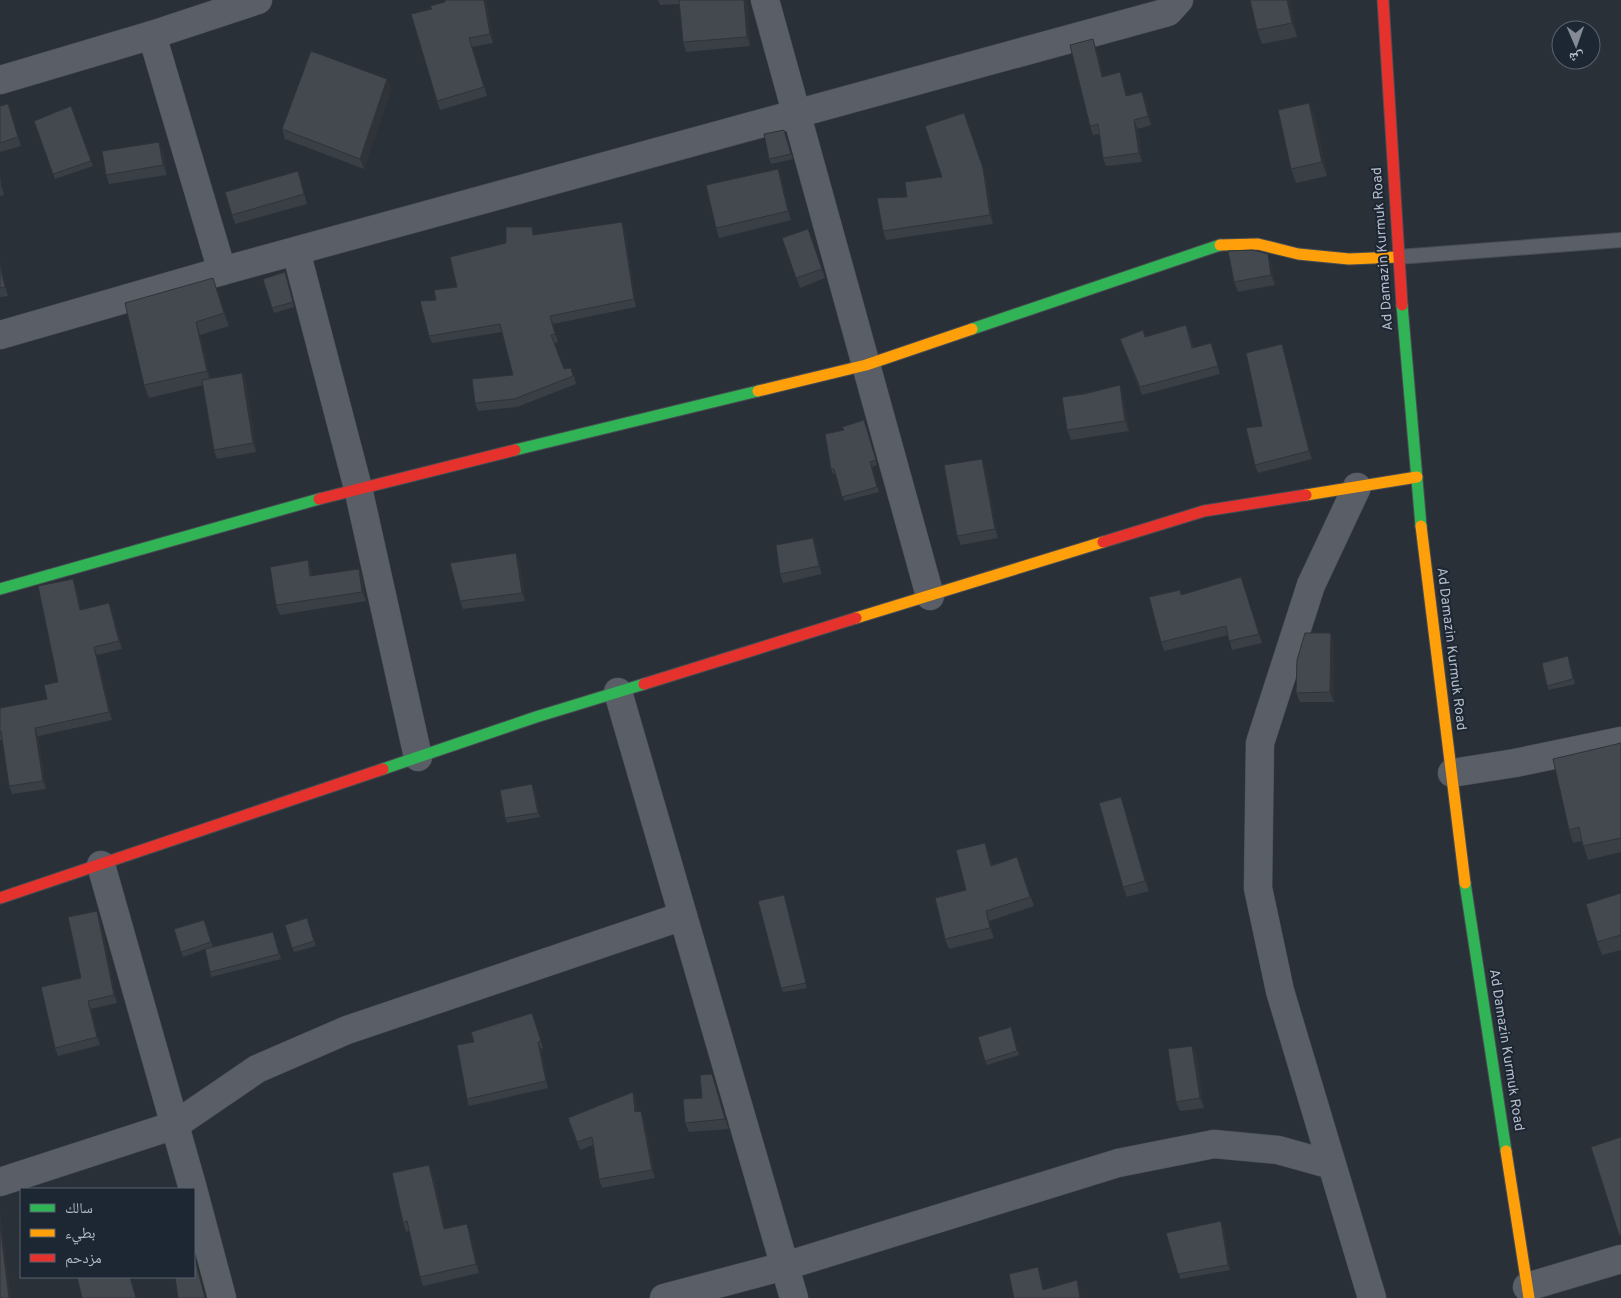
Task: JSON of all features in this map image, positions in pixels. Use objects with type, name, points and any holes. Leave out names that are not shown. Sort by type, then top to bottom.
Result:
[{"type":"main road","name":"Ad Damazin Kurmuk Road","points":[[1383,0],[1398,257],[1422,540],[1465,883],[1528,1292]]},
{"type":"main road","points":[[0,589],[358,488],[866,365],[1221,245],[1258,244],[1298,254],[1349,259],[1398,257]]},
{"type":"main road","points":[[0,898],[418,757],[618,692],[1204,511],[1417,477]]},
{"type":"street","points":[[765,0],[930,596]]},
{"type":"street","points":[[0,335],[222,271],[1168,12],[1179,0]]},
{"type":"street","points":[[0,80],[152,35],[250,1]]},
{"type":"street","points":[[152,35],[222,271]]},
{"type":"street","points":[[296,251],[358,488],[418,757]]},
{"type":"street","points":[[1357,487],[1311,585],[1260,743],[1258,888],[1280,991],[1372,1298]]},
{"type":"street","points":[[618,692],[794,1298]]},
{"type":"street","points":[[1452,773],[1515,763],[1621,741]]},
{"type":"street","points":[[101,865],[193,1188]]},
{"type":"street","points":[[0,1182],[176,1125],[257,1069],[347,1030],[683,916]]},
{"type":"street","points":[[664,1298],[785,1266],[1118,1163],[1214,1144],[1278,1150],[1332,1164]]},
{"type":"street","points":[[195,1197],[222,1298]]},
{"type":"street","points":[[1528,1292],[1621,1259]]},
{"type":"lane","points":[[1398,257],[1621,240]]},
{"type":"building","points":[[445,0],[484,0],[490,34],[469,38],[484,87],[437,101],[411,14],[432,9],[430,6],[445,2]]},
{"type":"building","points":[[679,0],[744,0],[747,37],[683,42]]},
{"type":"building","points":[[1250,0],[1287,0],[1292,23],[1257,30]]},
{"type":"building","points":[[1093,39],[1102,77],[1120,72],[1126,96],[1142,92],[1148,116],[1134,120],[1139,153],[1103,158],[1098,124],[1090,126],[1070,45]]},
{"type":"building","points":[[311,51],[387,79],[360,159],[282,129]]},
{"type":"building","points":[[1309,103],[1322,162],[1291,169],[1278,110]]},
{"type":"building","points":[[8,104],[18,137],[0,143],[0,106]]},
{"type":"building","points":[[71,106],[91,161],[53,174],[34,121]]},
{"type":"building","points":[[964,113],[983,168],[990,215],[883,231],[877,198],[907,197],[905,182],[942,177],[925,126]]},
{"type":"building","points":[[784,130],[791,154],[769,159],[764,134]]},
{"type":"building","points":[[159,142],[163,165],[106,175],[102,151]]},
{"type":"building","points":[[778,169],[788,211],[716,228],[706,185]]},
{"type":"building","points":[[298,171],[304,194],[232,215],[225,192]]},
{"type":"building","points":[[622,222],[634,299],[550,316],[555,334],[551,335],[564,369],[571,368],[573,376],[514,399],[475,403],[472,379],[513,375],[500,324],[429,336],[420,301],[436,300],[434,290],[457,287],[450,257],[506,243],[506,227],[532,227],[533,235]]},
{"type":"building","points":[[808,229],[822,269],[796,278],[782,238]]},
{"type":"building","points":[[1253,250],[1268,254],[1271,275],[1234,282],[1228,251]]},
{"type":"building","points":[[0,266],[5,287],[0,288]]},
{"type":"building","points":[[285,272],[293,302],[272,308],[263,279]]},
{"type":"building","points":[[213,278],[224,313],[196,322],[207,371],[144,385],[125,303]]},
{"type":"building","points":[[1186,325],[1192,348],[1211,343],[1218,366],[1140,387],[1120,339],[1143,330],[1145,337]]},
{"type":"building","points":[[1282,344],[1309,451],[1255,465],[1246,428],[1262,426],[1246,353]]},
{"type":"building","points":[[242,373],[253,443],[214,450],[202,380]]},
{"type":"building","points":[[1120,385],[1125,421],[1067,430],[1062,397],[1084,394]]},
{"type":"building","points":[[864,420],[876,460],[870,462],[877,487],[842,497],[834,469],[831,469],[825,434],[844,430],[842,427]]},
{"type":"building","points":[[982,459],[995,529],[957,536],[944,465]]},
{"type":"building","points":[[813,538],[819,566],[780,574],[776,545]]},
{"type":"building","points":[[516,553],[522,593],[460,601],[450,563]]},
{"type":"building","points":[[308,560],[310,576],[359,569],[362,592],[276,605],[270,567]]},
{"type":"building","points":[[1241,577],[1259,634],[1229,641],[1226,626],[1161,642],[1149,597],[1180,590],[1181,595]]},
{"type":"building","points":[[73,579],[80,610],[109,603],[119,641],[94,647],[109,712],[35,728],[43,781],[9,786],[0,732],[0,708],[47,699],[44,685],[58,682],[38,586]]},
{"type":"building","points":[[1305,633],[1331,633],[1330,692],[1296,693],[1297,660]]},
{"type":"building","points":[[1568,656],[1573,679],[1547,686],[1542,663]]},
{"type":"building","points":[[1621,743],[1621,838],[1583,846],[1579,827],[1569,830],[1553,759]]},
{"type":"building","points":[[532,784],[538,813],[505,818],[500,790]]},
{"type":"building","points":[[1121,797],[1145,881],[1123,887],[1099,803]]},
{"type":"building","points":[[985,843],[991,866],[1017,857],[1030,897],[986,911],[990,928],[945,939],[935,898],[966,890],[956,850]]},
{"type":"building","points":[[1621,893],[1621,935],[1597,942],[1586,904]]},
{"type":"building","points":[[784,895],[806,983],[781,988],[758,901]]},
{"type":"building","points":[[97,911],[114,995],[88,1001],[97,1037],[55,1048],[41,987],[81,978],[68,917]]},
{"type":"building","points":[[307,918],[314,941],[292,948],[285,925]]},
{"type":"building","points":[[204,920],[211,942],[181,952],[174,929]]},
{"type":"building","points":[[273,932],[279,954],[210,972],[205,949]]},
{"type":"building","points":[[532,1013],[541,1041],[538,1042],[546,1081],[467,1099],[457,1045],[474,1042],[471,1032]]},
{"type":"building","points":[[1011,1027],[1017,1051],[985,1061],[978,1037]]},
{"type":"building","points":[[1192,1046],[1200,1098],[1176,1102],[1168,1049]]},
{"type":"building","points":[[712,1074],[725,1119],[685,1123],[683,1099],[702,1098],[700,1075]]},
{"type":"building","points":[[633,1092],[635,1112],[641,1111],[652,1170],[599,1179],[592,1137],[577,1142],[568,1118]]},
{"type":"building","points":[[1621,1137],[1621,1235],[1619,1235],[1591,1147]]},
{"type":"building","points":[[429,1165],[444,1229],[467,1224],[476,1264],[420,1277],[407,1221],[403,1222],[392,1173]]},
{"type":"building","points":[[1221,1221],[1228,1265],[1178,1274],[1166,1233]]},
{"type":"building","points":[[0,1225],[9,1298],[0,1298]]},
{"type":"building","points":[[195,1259],[205,1298],[178,1298],[175,1278],[195,1278]]},
{"type":"building","points":[[1038,1267],[1043,1290],[1077,1280],[1080,1298],[1014,1298],[1009,1274]]},
{"type":"building","points":[[77,1278],[130,1278],[136,1298],[82,1298]]},
{"type":"traffic: fast","points":[[972,329],[1220,245]]},
{"type":"traffic: fast","points":[[1402,305],[1421,526]]},
{"type":"traffic: fast","points":[[515,450],[758,391]]},
{"type":"traffic: fast","points":[[0,589],[319,499]]},
{"type":"traffic: fast","points":[[383,769],[536,717],[644,684]]},
{"type":"traffic: fast","points":[[1465,883],[1506,1151]]},
{"type":"traffic: slow","points":[[1220,245],[1258,244],[1298,254],[1349,259],[1398,257]]},
{"type":"traffic: slow","points":[[758,391],[866,365],[972,329]]},
{"type":"traffic: slow","points":[[1306,495],[1417,477]]},
{"type":"traffic: slow","points":[[1421,526],[1465,883]]},
{"type":"traffic: slow","points":[[856,618],[1103,542]]},
{"type":"traffic: slow","points":[[1506,1151],[1529,1298]]},
{"type":"traffic: jam","points":[[1383,0],[1402,305]]},
{"type":"traffic: jam","points":[[319,499],[515,450]]},
{"type":"traffic: jam","points":[[1103,542],[1204,511],[1306,495]]},
{"type":"traffic: jam","points":[[644,684],[856,618]]},
{"type":"traffic: jam","points":[[0,898],[383,769]]}]
